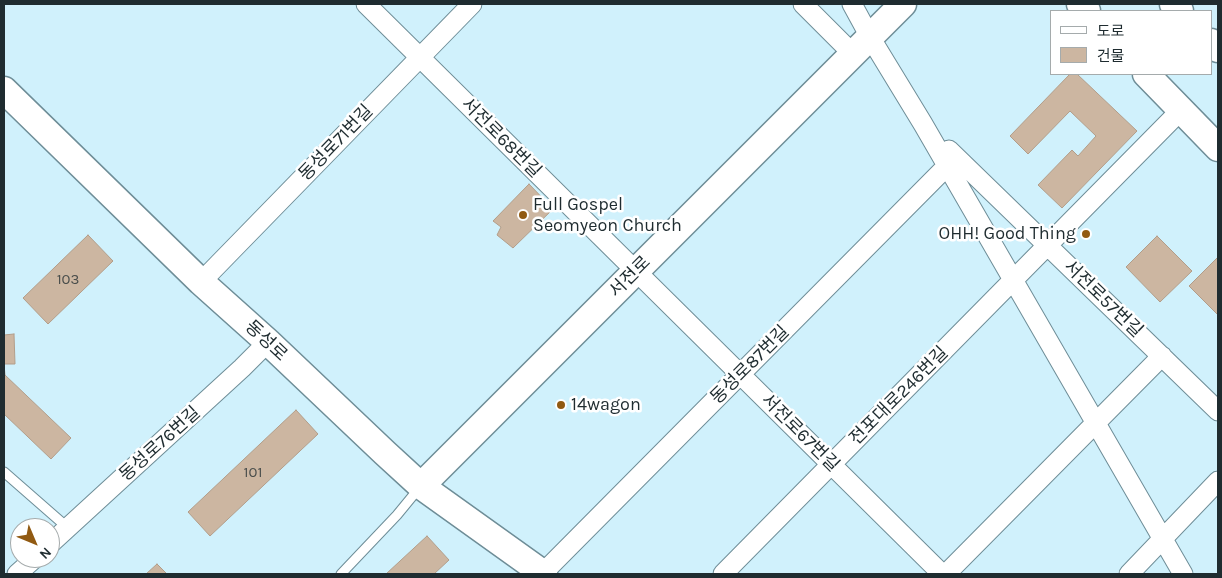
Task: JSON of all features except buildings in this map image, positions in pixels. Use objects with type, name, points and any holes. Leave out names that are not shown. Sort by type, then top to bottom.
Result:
[{"type":"main road","name":"서전로","points":[[421,486],[902,4]]},
{"type":"main road","points":[[1147,75],[1218,148]]},
{"type":"main road","name":"동성로","points":[[4,90],[201,282],[268,342],[421,486],[544,574]]},
{"type":"street","name":"서전로68번길","points":[[366,4],[636,271]]},
{"type":"street","name":"동성로71번길","points":[[201,282],[472,4]]},
{"type":"street","points":[[803,4],[862,45]]},
{"type":"street","points":[[852,4],[862,45]]},
{"type":"street","name":"서전로57번길","points":[[862,45],[952,163],[1047,246],[1218,411]]},
{"type":"street","name":"전포대로246번길","points":[[723,574],[1181,110]]},
{"type":"street","points":[[952,163],[1012,281],[1184,574]]},
{"type":"street","name":"동성로87번길","points":[[544,574],[952,163]]},
{"type":"street","name":"서전로67번길","points":[[636,271],[944,574],[1162,356]]},
{"type":"street","name":"동성로76번길","points":[[60,535],[268,342]]},
{"type":"street","points":[[1129,574],[1218,481]]},
{"type":"lane","points":[[4,472],[68,528]]},
{"type":"lane","points":[[341,574],[397,515],[421,486]]},
{"type":"place","name":"Full Gospel Seomyeon Church","points":[[523,215]]},
{"type":"place","name":"OHH! Good Thing","points":[[1086,234]]},
{"type":"place","name":"14wagon","points":[[561,405]]}]
